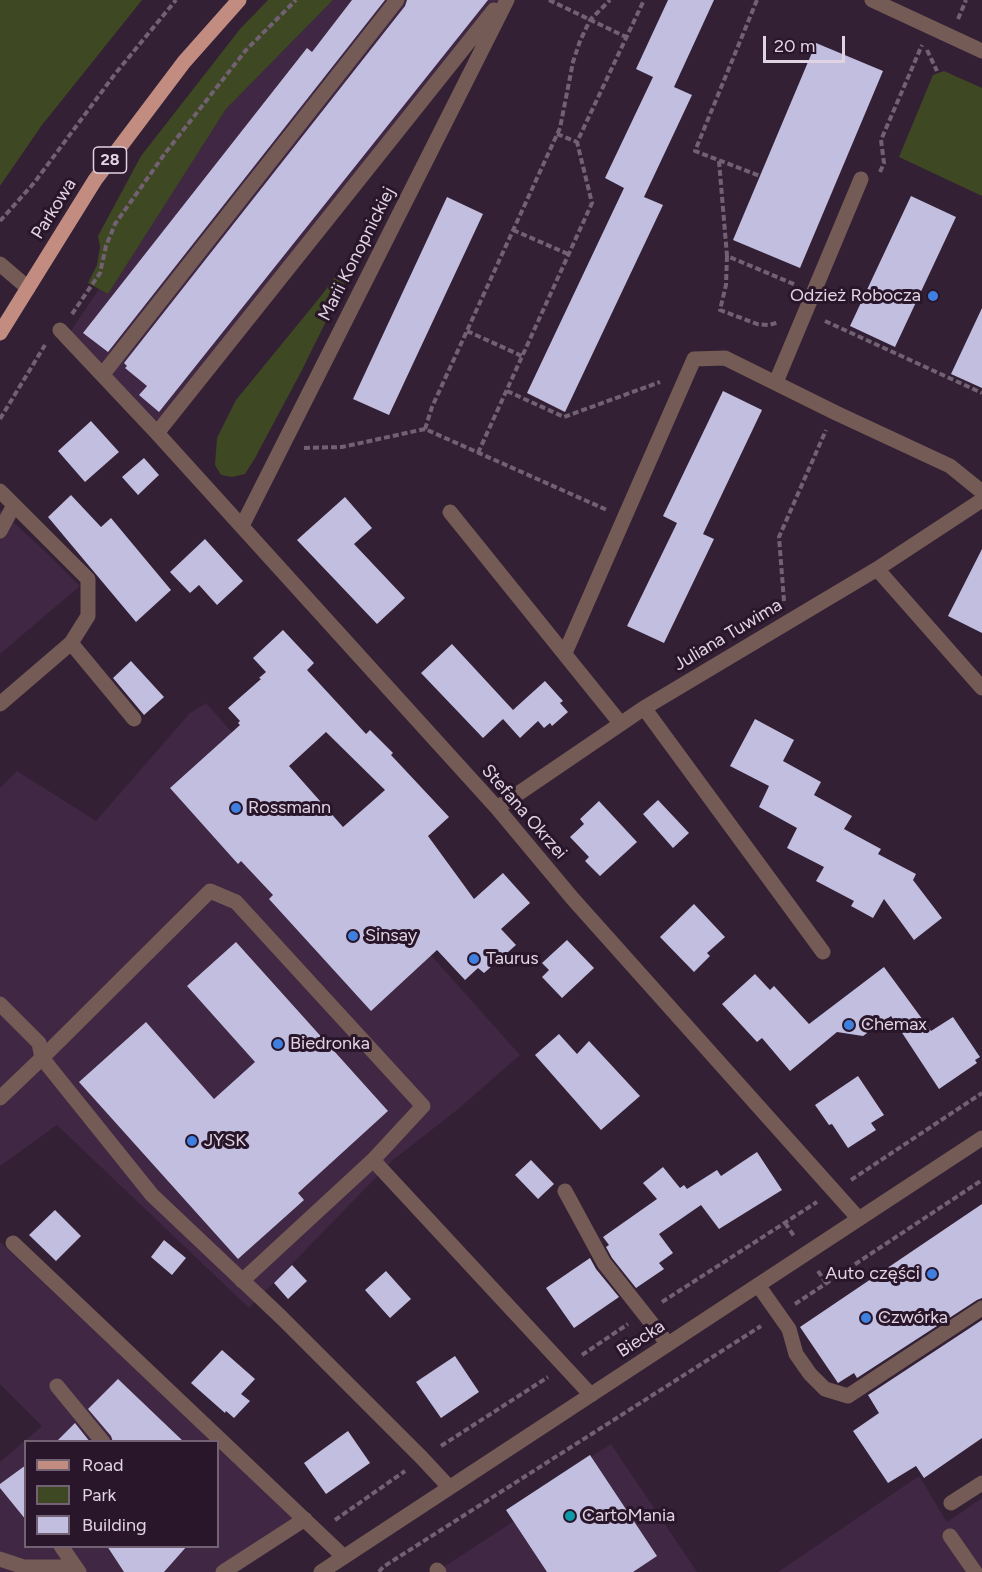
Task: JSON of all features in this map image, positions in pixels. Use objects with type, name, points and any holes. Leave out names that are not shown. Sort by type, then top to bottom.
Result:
[{"type":"main road","name":"Parkowa","points":[[0,333],[95,180],[184,62],[239,0]]},
{"type":"street","points":[[103,374],[397,0]]},
{"type":"street","points":[[158,433],[502,0]]},
{"type":"street","name":"Marii Konopnickiej","points":[[242,526],[507,0]]},
{"type":"street","points":[[872,0],[982,51]]},
{"type":"street","points":[[776,381],[861,179]]},
{"type":"street","points":[[0,264],[28,288]]},
{"type":"street","name":"Stefana Okrzei","points":[[60,330],[158,433],[497,808],[573,899],[859,1219]]},
{"type":"street","points":[[565,653],[694,359],[725,358],[776,381],[834,412],[950,466],[982,492]]},
{"type":"street","points":[[0,491],[88,579],[88,616],[72,643],[0,704]]},
{"type":"street","name":"Juliana Tuwima","points":[[497,808],[644,708],[877,568],[982,500]]},
{"type":"street","points":[[0,531],[14,505]]},
{"type":"street","points":[[450,512],[621,724]]},
{"type":"street","points":[[877,568],[982,688]]},
{"type":"street","points":[[72,643],[134,719]]},
{"type":"street","points":[[644,708],[823,952]]},
{"type":"street","points":[[0,1098],[210,891],[236,902],[423,1107],[373,1160],[242,1281]]},
{"type":"street","points":[[0,1004],[39,1043],[42,1058],[152,1195],[449,1487]]},
{"type":"street","name":"Biecka","points":[[321,1572],[982,1138]]},
{"type":"street","points":[[373,1160],[591,1395]]},
{"type":"street","points":[[565,1191],[604,1263],[668,1344]]},
{"type":"street","points":[[13,1243],[344,1557]]},
{"type":"street","points":[[758,1285],[789,1329],[796,1354],[810,1374],[825,1389],[848,1396],[982,1308]]},
{"type":"street","points":[[57,1386],[101,1440]]},
{"type":"street","points":[[951,1503],[982,1483]]},
{"type":"street","points":[[223,1572],[305,1519]]},
{"type":"street","points":[[950,1536],[975,1572]]},
{"type":"street","points":[[62,1548],[77,1569]]},
{"type":"street","points":[[0,1559],[24,1567],[77,1569]]},
{"type":"path","points":[[0,221],[34,183],[115,74],[176,0]]},
{"type":"path","points":[[0,419],[54,331],[60,330],[100,273],[106,246],[115,224],[166,152],[246,50],[296,0]]},
{"type":"path","points":[[549,0],[626,37]]},
{"type":"path","points":[[425,429],[432,407],[557,134],[573,62],[590,20],[610,0]]},
{"type":"path","points":[[478,453],[592,203],[577,142],[644,0]]},
{"type":"path","points":[[757,0],[695,151],[760,176]]},
{"type":"path","points":[[923,41],[937,72]]},
{"type":"path","points":[[557,134],[577,142]]},
{"type":"path","points":[[719,161],[727,255],[726,285],[720,310],[758,324],[769,325],[782,321],[786,317]]},
{"type":"path","points":[[513,230],[568,254]]},
{"type":"path","points":[[727,255],[802,288]]},
{"type":"path","points":[[819,318],[982,393]]},
{"type":"path","points":[[467,331],[522,356]]},
{"type":"path","points":[[507,391],[564,417],[689,371]]},
{"type":"path","points":[[786,623],[779,537],[834,412]]},
{"type":"path","points":[[280,449],[342,447],[425,429],[624,518]]},
{"type":"path","points":[[318,1533],[422,1458],[982,1093]]},
{"type":"path","points":[[379,1572],[383,1567],[779,1315],[982,1180]]},
{"type":"shaded area","points":[[333,0],[506,0],[162,434],[68,335],[99,289],[108,294],[226,109]]},
{"type":"shaded area","points":[[0,510],[80,586],[0,654]]},
{"type":"shaded area","points":[[206,703],[520,1055],[457,1110],[393,1160],[249,1308],[57,1125],[0,1166],[0,788],[17,771],[96,821],[189,714]]},
{"type":"shaded area","points":[[0,1242],[211,1440],[26,1440],[42,1426],[0,1384]]},
{"type":"shaded area","points":[[24,1441],[24,1548],[219,1548],[219,1448],[304,1529],[238,1572],[0,1572],[0,1462]]},
{"type":"shaded area","name":"CartoMania","points":[[611,1444],[697,1572],[436,1572],[514,1521],[507,1511]]},
{"type":"shaded area","points":[[919,1476],[947,1522],[982,1498],[982,1572],[778,1572]]},
{"type":"green space","points":[[0,0],[142,0],[42,125],[0,186]]},
{"type":"green space","points":[[268,0],[333,0],[226,109],[108,294],[88,283],[97,265],[100,247],[98,236],[141,156],[240,29]]},
{"type":"green space","points":[[944,71],[982,88],[982,196],[899,157],[933,75]]},
{"type":"green space","points":[[372,228],[301,372],[255,458],[245,474],[232,477],[221,475],[215,465],[217,438],[236,400],[321,296]]},
{"type":"building","points":[[352,0],[385,0],[108,352],[83,333],[307,48],[312,52]]},
{"type":"building","points":[[407,0],[488,0],[159,412],[139,395],[147,386],[125,368],[127,366],[124,363],[405,6]]},
{"type":"building","points":[[668,0],[714,0],[674,87],[692,95],[644,197],[663,205],[565,412],[527,393],[624,188],[605,178],[653,77],[636,69]]},
{"type":"building","points":[[816,43],[883,71],[800,268],[733,240]]},
{"type":"building","points":[[911,196],[956,217],[895,347],[850,326]]},
{"type":"building","points":[[447,197],[483,214],[389,415],[353,399]]},
{"type":"building","points":[[982,308],[982,388],[951,374]]},
{"type":"building","points":[[723,391],[762,410],[703,534],[714,539],[664,643],[627,626],[677,523],[663,516]]},
{"type":"building","points":[[91,421],[119,452],[85,482],[58,451]]},
{"type":"building","points":[[144,458],[159,475],[138,495],[122,477]]},
{"type":"building","points":[[71,495],[101,527],[111,518],[171,590],[136,622],[48,517]]},
{"type":"building","points":[[345,497],[372,528],[354,544],[405,598],[377,624],[297,540]]},
{"type":"building","points":[[205,539],[243,581],[217,605],[199,585],[190,593],[170,572]]},
{"type":"building","points":[[982,549],[982,633],[948,616]]},
{"type":"building","points":[[283,630],[314,663],[307,670],[366,734],[370,730],[393,753],[391,755],[449,817],[428,836],[474,899],[503,873],[530,903],[501,929],[516,945],[484,973],[478,968],[465,980],[437,950],[371,1011],[269,899],[273,895],[241,861],[238,864],[170,788],[240,725],[238,723],[240,721],[228,708],[266,672],[253,658]],"holes":[[[326,732],[385,790],[343,827],[289,766]]]},
{"type":"building","points":[[452,644],[513,710],[545,681],[563,701],[560,703],[568,712],[552,726],[550,723],[544,728],[538,721],[520,738],[503,719],[483,738],[421,673]]},
{"type":"building","points":[[131,661],[164,697],[144,715],[113,678]]},
{"type":"building","points":[[755,719],[794,740],[783,761],[821,782],[814,795],[852,816],[844,829],[881,849],[878,854],[916,874],[913,880],[942,918],[914,940],[884,899],[873,918],[851,906],[854,901],[816,881],[824,867],[787,848],[797,828],[759,807],[769,786],[730,766]]},
{"type":"building","points":[[658,800],[689,833],[673,848],[643,814]]},
{"type":"building","points":[[599,801],[637,842],[600,876],[585,861],[589,857],[570,837],[584,824],[580,819]]},
{"type":"building","points":[[694,904],[725,937],[707,953],[710,956],[694,972],[660,937]]},
{"type":"building","points":[[567,940],[594,968],[562,998],[542,977],[549,970],[542,963]]},
{"type":"building","points":[[236,942],[388,1111],[298,1193],[304,1200],[238,1259],[79,1082],[146,1022],[214,1099],[255,1062],[187,986]]},
{"type":"building","points":[[884,967],[931,1031],[953,1017],[980,1057],[975,1060],[977,1063],[939,1089],[891,1016],[863,1036],[837,1032],[790,1071],[762,1038],[757,1042],[722,1004],[755,974],[770,990],[774,986],[809,1024]]},
{"type":"building","points":[[559,1034],[577,1054],[589,1041],[640,1096],[601,1130],[535,1055]]},
{"type":"building","points":[[858,1076],[884,1115],[871,1123],[876,1130],[848,1148],[832,1124],[829,1125],[815,1105]]},
{"type":"building","points":[[757,1152],[782,1190],[719,1229],[701,1205],[659,1234],[673,1253],[659,1263],[664,1269],[636,1288],[612,1258],[606,1247],[609,1245],[603,1237],[657,1199],[643,1183],[663,1167],[680,1188],[684,1185],[687,1189],[717,1170],[721,1176]]},
{"type":"building","points":[[531,1160],[554,1184],[538,1199],[515,1175]]},
{"type":"building","points":[[982,1204],[982,1298],[857,1378],[854,1373],[838,1383],[800,1327]]},
{"type":"building","points":[[55,1210],[81,1236],[56,1261],[29,1235]]},
{"type":"building","points":[[164,1240],[186,1258],[172,1275],[151,1257]]},
{"type":"building","points":[[590,1258],[619,1297],[574,1328],[546,1288]]},
{"type":"building","points":[[292,1265],[307,1281],[288,1299],[274,1283]]},
{"type":"building","points":[[386,1271],[411,1299],[390,1318],[365,1290]]},
{"type":"building","points":[[982,1320],[982,1438],[924,1478],[916,1466],[888,1483],[853,1431],[879,1413],[868,1395]]},
{"type":"building","points":[[222,1350],[255,1379],[241,1394],[250,1401],[234,1418],[226,1411],[225,1413],[191,1383]]},
{"type":"building","points":[[455,1356],[479,1392],[441,1418],[416,1382]]},
{"type":"building","points":[[118,1379],[182,1440],[112,1440],[88,1409]]},
{"type":"building","points":[[75,1423],[88,1440],[58,1440]]},
{"type":"building","points":[[348,1431],[370,1463],[326,1494],[304,1463]]},
{"type":"building","name":"CartoMania","points":[[590,1455],[657,1556],[633,1572],[547,1572],[506,1510]]},
{"type":"building","points":[[24,1466],[24,1518],[0,1488],[0,1484]]},
{"type":"building","points":[[108,1548],[185,1548],[164,1572],[124,1572]]},
{"type":"place","name":"Odzież Robocza","points":[[933,296]]},
{"type":"place","name":"Rossmann","points":[[236,808]]},
{"type":"place","name":"Sinsay","points":[[353,936]]},
{"type":"place","name":"Taurus","points":[[474,959]]},
{"type":"place","name":"Chemax","points":[[849,1025]]},
{"type":"place","name":"Biedronka","points":[[278,1044]]},
{"type":"place","name":"JYSK","points":[[192,1141]]},
{"type":"place","name":"Auto części","points":[[932,1274]]},
{"type":"place","name":"Czwórka","points":[[866,1318]]},
{"type":"place","name":"CartoMania","points":[[570,1516]]}]
